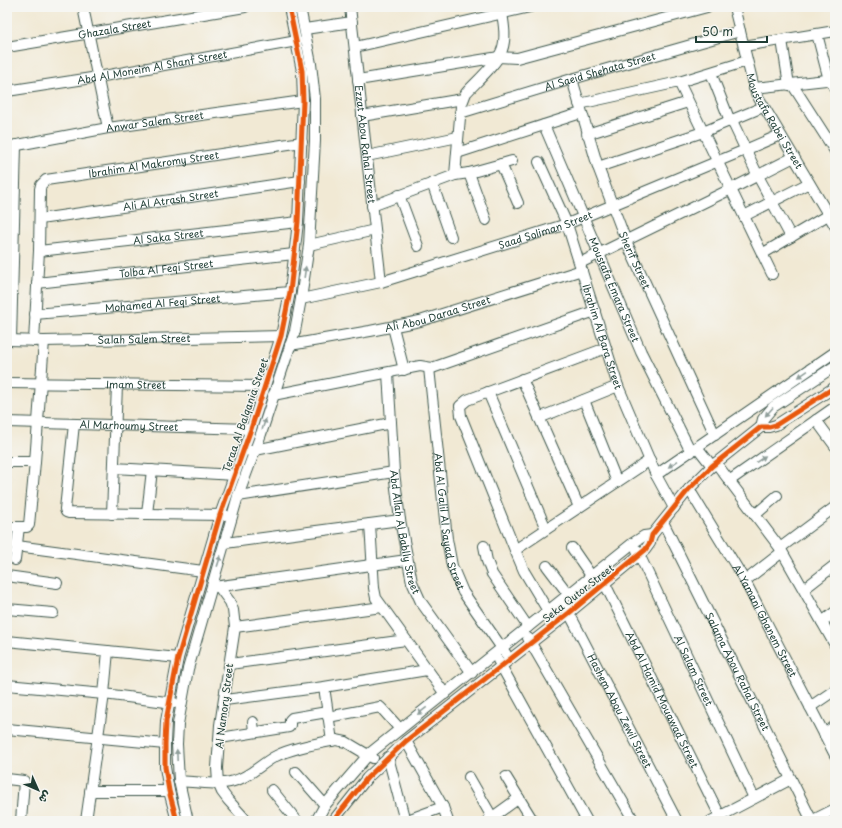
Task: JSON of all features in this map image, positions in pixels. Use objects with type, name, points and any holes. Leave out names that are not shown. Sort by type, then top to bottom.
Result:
[{"type":"street","points":[[83,7],[108,128]]},
{"type":"street","name":"Ghazala Street","points":[[7,47],[245,7]]},
{"type":"street","name":"Teraa Al Balqania Street","points":[[177,821],[169,790],[165,744],[166,721],[178,658],[220,515],[251,429],[281,336],[290,292],[298,222],[303,101],[302,71],[289,7]]},
{"type":"street","name":"Teraa Al Balqania Street","points":[[188,821],[179,781],[177,744],[178,724],[188,669],[201,620],[215,587],[238,496],[295,331],[309,244],[315,141],[315,99],[311,64],[300,7]]},
{"type":"street","name":"Ezzat Abou Rahal Street","points":[[350,7],[380,282]]},
{"type":"street","points":[[355,48],[501,10],[530,7]]},
{"type":"street","points":[[358,80],[499,57],[517,58],[707,7]]},
{"type":"street","name":"Moustafa Rabei Street","points":[[734,7],[754,88],[763,107],[835,226]]},
{"type":"street","points":[[455,175],[460,113],[463,99],[466,93],[499,57],[504,43],[501,10]]},
{"type":"street","points":[[304,29],[352,22]]},
{"type":"street","name":"Al Saeid Shehata Street","points":[[460,113],[740,31]]},
{"type":"street","points":[[744,46],[835,31]]},
{"type":"street","points":[[754,88],[833,83],[817,34]]},
{"type":"street","points":[[782,40],[791,85],[835,151]]},
{"type":"street","name":"Abd Al Moneim Al Shanf Street","points":[[7,91],[98,77],[297,41]]},
{"type":"street","points":[[456,153],[544,125],[580,108],[711,73],[747,61]]},
{"type":"street","points":[[711,73],[730,121],[734,126],[771,202],[791,237]]},
{"type":"street","name":"Sherif Street","points":[[572,79],[587,134],[626,241],[715,435]]},
{"type":"street","points":[[679,82],[772,274]]},
{"type":"street","points":[[362,116],[463,99]]},
{"type":"street","name":"Anwar Salem Street","points":[[12,146],[108,128],[303,101]]},
{"type":"street","points":[[587,134],[688,102]]},
{"type":"street","points":[[598,167],[703,132],[763,107]]},
{"type":"street","name":"Moustafa Emara Street","points":[[544,125],[647,365],[694,449],[714,464],[729,481],[781,550],[835,645]]},
{"type":"street","name":"Saad Soliman Street","points":[[301,299],[380,282],[567,224],[717,162],[780,134]]},
{"type":"street","points":[[367,156],[458,137]]},
{"type":"street","name":"Ibrahim Al Makromy Street","points":[[15,560],[22,526],[29,525],[35,462],[40,384],[39,341],[36,314],[41,186],[50,178],[302,142]]},
{"type":"street","points":[[9,340],[12,146]]},
{"type":"street","name":"Ali Abou Daraa Street","points":[[290,345],[393,327],[446,313],[581,267],[599,254],[731,190],[794,157]]},
{"type":"street","points":[[372,206],[432,182],[512,161]]},
{"type":"street","name":"Ibrahim Al Bara Street","points":[[539,162],[567,224],[618,386],[656,475],[674,508]]},
{"type":"street","points":[[501,164],[518,203]]},
{"type":"street","points":[[469,173],[486,220]]},
{"type":"street","name":"Ali Al Atrash Street","points":[[40,219],[300,181]]},
{"type":"street","points":[[432,182],[451,237]]},
{"type":"street","points":[[744,216],[809,183]]},
{"type":"street","points":[[400,195],[418,246]]},
{"type":"street","points":[[762,254],[828,215]]},
{"type":"street","name":"Al Saka Street","points":[[39,251],[298,222]]},
{"type":"street","points":[[309,244],[375,230]]},
{"type":"street","name":"Tolba Al Feqi Street","points":[[37,283],[294,254]]},
{"type":"street","name":"Mohamed Al Feqi Street","points":[[36,314],[290,292]]},
{"type":"street","points":[[273,395],[420,366],[429,368],[595,311]]},
{"type":"street","points":[[393,327],[404,370]]},
{"type":"street","name":"Salah Salem Street","points":[[9,340],[39,341],[281,336]]},
{"type":"street","points":[[548,611],[524,571],[514,550],[461,416],[460,406],[466,400],[606,348]]},
{"type":"street","points":[[656,475],[835,352]]},
{"type":"street","name":"Seka Qutor Street","points":[[333,821],[385,760],[406,741],[569,613],[646,550],[652,535],[689,489],[714,464],[761,427],[763,419],[773,407],[835,366]]},
{"type":"street","name":"Abd Al Galil Al Sayad Street","points":[[429,368],[449,552],[452,566],[462,592],[505,662],[587,821]]},
{"type":"street","name":"Abd Allah Al Bablly Street","points":[[388,373],[394,472],[400,520],[412,582],[421,602],[472,673]]},
{"type":"street","points":[[522,379],[580,507]]},
{"type":"street","name":"Imam Street","points":[[7,383],[264,386]]},
{"type":"street","points":[[112,514],[117,385]]},
{"type":"street","points":[[539,418],[618,386]]},
{"type":"street","name":"Seka Qutor Street","points":[[761,427],[776,425],[835,387]]},
{"type":"street","points":[[488,392],[546,529]]},
{"type":"street","points":[[584,400],[617,482]]},
{"type":"street","points":[[729,481],[835,407]]},
{"type":"street","points":[[816,420],[835,446]]},
{"type":"street","name":"Al Marhoumy Street","points":[[7,422],[251,429]]},
{"type":"street","points":[[243,452],[391,423]]},
{"type":"street","points":[[74,424],[64,509],[66,512],[233,515]]},
{"type":"street","points":[[514,550],[650,460]]},
{"type":"street","points":[[7,462],[35,462]]},
{"type":"street","points":[[114,468],[234,475]]},
{"type":"street","points":[[148,514],[152,470]]},
{"type":"street","points":[[238,496],[394,472]]},
{"type":"street","name":"Al Yamani Ghanem Street","points":[[689,489],[745,581],[835,755]]},
{"type":"street","points":[[755,515],[777,496]]},
{"type":"street","points":[[745,581],[835,507]]},
{"type":"street","points":[[225,543],[400,520]]},
{"type":"street","name":"Salama Abou Rahal Street","points":[[663,522],[812,821]]},
{"type":"street","points":[[370,524],[375,594],[382,607],[445,694]]},
{"type":"street","points":[[7,527],[22,526]]},
{"type":"street","name":"Seka Qutor Street","points":[[316,821],[325,804],[369,754],[633,543],[644,536],[652,535]]},
{"type":"street","name":"Al Salam Street","points":[[633,543],[754,798]]},
{"type":"street","points":[[17,546],[204,571]]},
{"type":"street","points":[[484,546],[492,574],[526,629],[531,642],[634,821]]},
{"type":"street","points":[[572,548],[592,577]]},
{"type":"street","points":[[198,588],[215,587],[407,560]]},
{"type":"street","points":[[804,589],[835,565]]},
{"type":"street","name":"Hashem Abou Zewil Street","points":[[548,566],[565,598],[569,613],[677,821]]},
{"type":"street","points":[[7,576],[57,583]]},
{"type":"street","name":"Abd Al Hamid Mouawad Street","points":[[605,584],[716,819]]},
{"type":"street","name":"Al Namory Street","points":[[215,587],[232,606],[235,619],[220,738],[217,768],[218,783],[228,800],[247,821]]},
{"type":"street","points":[[235,627],[382,607]]},
{"type":"street","points":[[7,609],[53,613]]},
{"type":"street","points":[[822,622],[835,612]]},
{"type":"street","points":[[189,619],[201,620]]},
{"type":"street","points":[[230,664],[406,640]]},
{"type":"street","points":[[7,641],[178,658]]},
{"type":"street","points":[[86,821],[104,694],[108,651]]},
{"type":"street","points":[[224,700],[324,687],[427,670]]},
{"type":"street","points":[[7,685],[104,694],[181,704]]},
{"type":"street","points":[[324,687],[332,741]]},
{"type":"street","points":[[810,707],[835,690]]},
{"type":"street","points":[[220,738],[254,727],[290,727],[290,719],[293,717],[380,708],[400,729]]},
{"type":"street","points":[[824,734],[835,726]]},
{"type":"street","points":[[7,729],[97,739],[165,744]]},
{"type":"street","points":[[179,781],[218,783],[236,781],[244,778],[278,755],[332,741],[346,742],[369,754],[385,760],[405,821],[443,807]]},
{"type":"street","points":[[406,741],[443,807],[448,821]]},
{"type":"street","points":[[296,772],[325,804]]},
{"type":"street","points":[[469,777],[488,820],[519,798]]},
{"type":"street","points":[[506,777],[533,821]]},
{"type":"street","points":[[716,819],[791,778]]},
{"type":"street","points":[[7,779],[24,781],[21,821]]},
{"type":"street","points":[[90,791],[169,790]]},
{"type":"street","points":[[272,790],[297,821]]},
{"type":"street","points":[[812,821],[835,809]]},
{"type":"cycle path","points":[[177,821],[169,791],[165,767],[165,744],[166,721],[178,658],[220,515],[251,429],[281,336],[290,292],[298,222],[303,101],[302,71],[289,7]]},
{"type":"cycle path","points":[[333,821],[367,778],[406,741],[569,613],[645,550],[650,543],[652,535],[689,489],[712,466],[761,427],[776,425],[835,387]]}]
